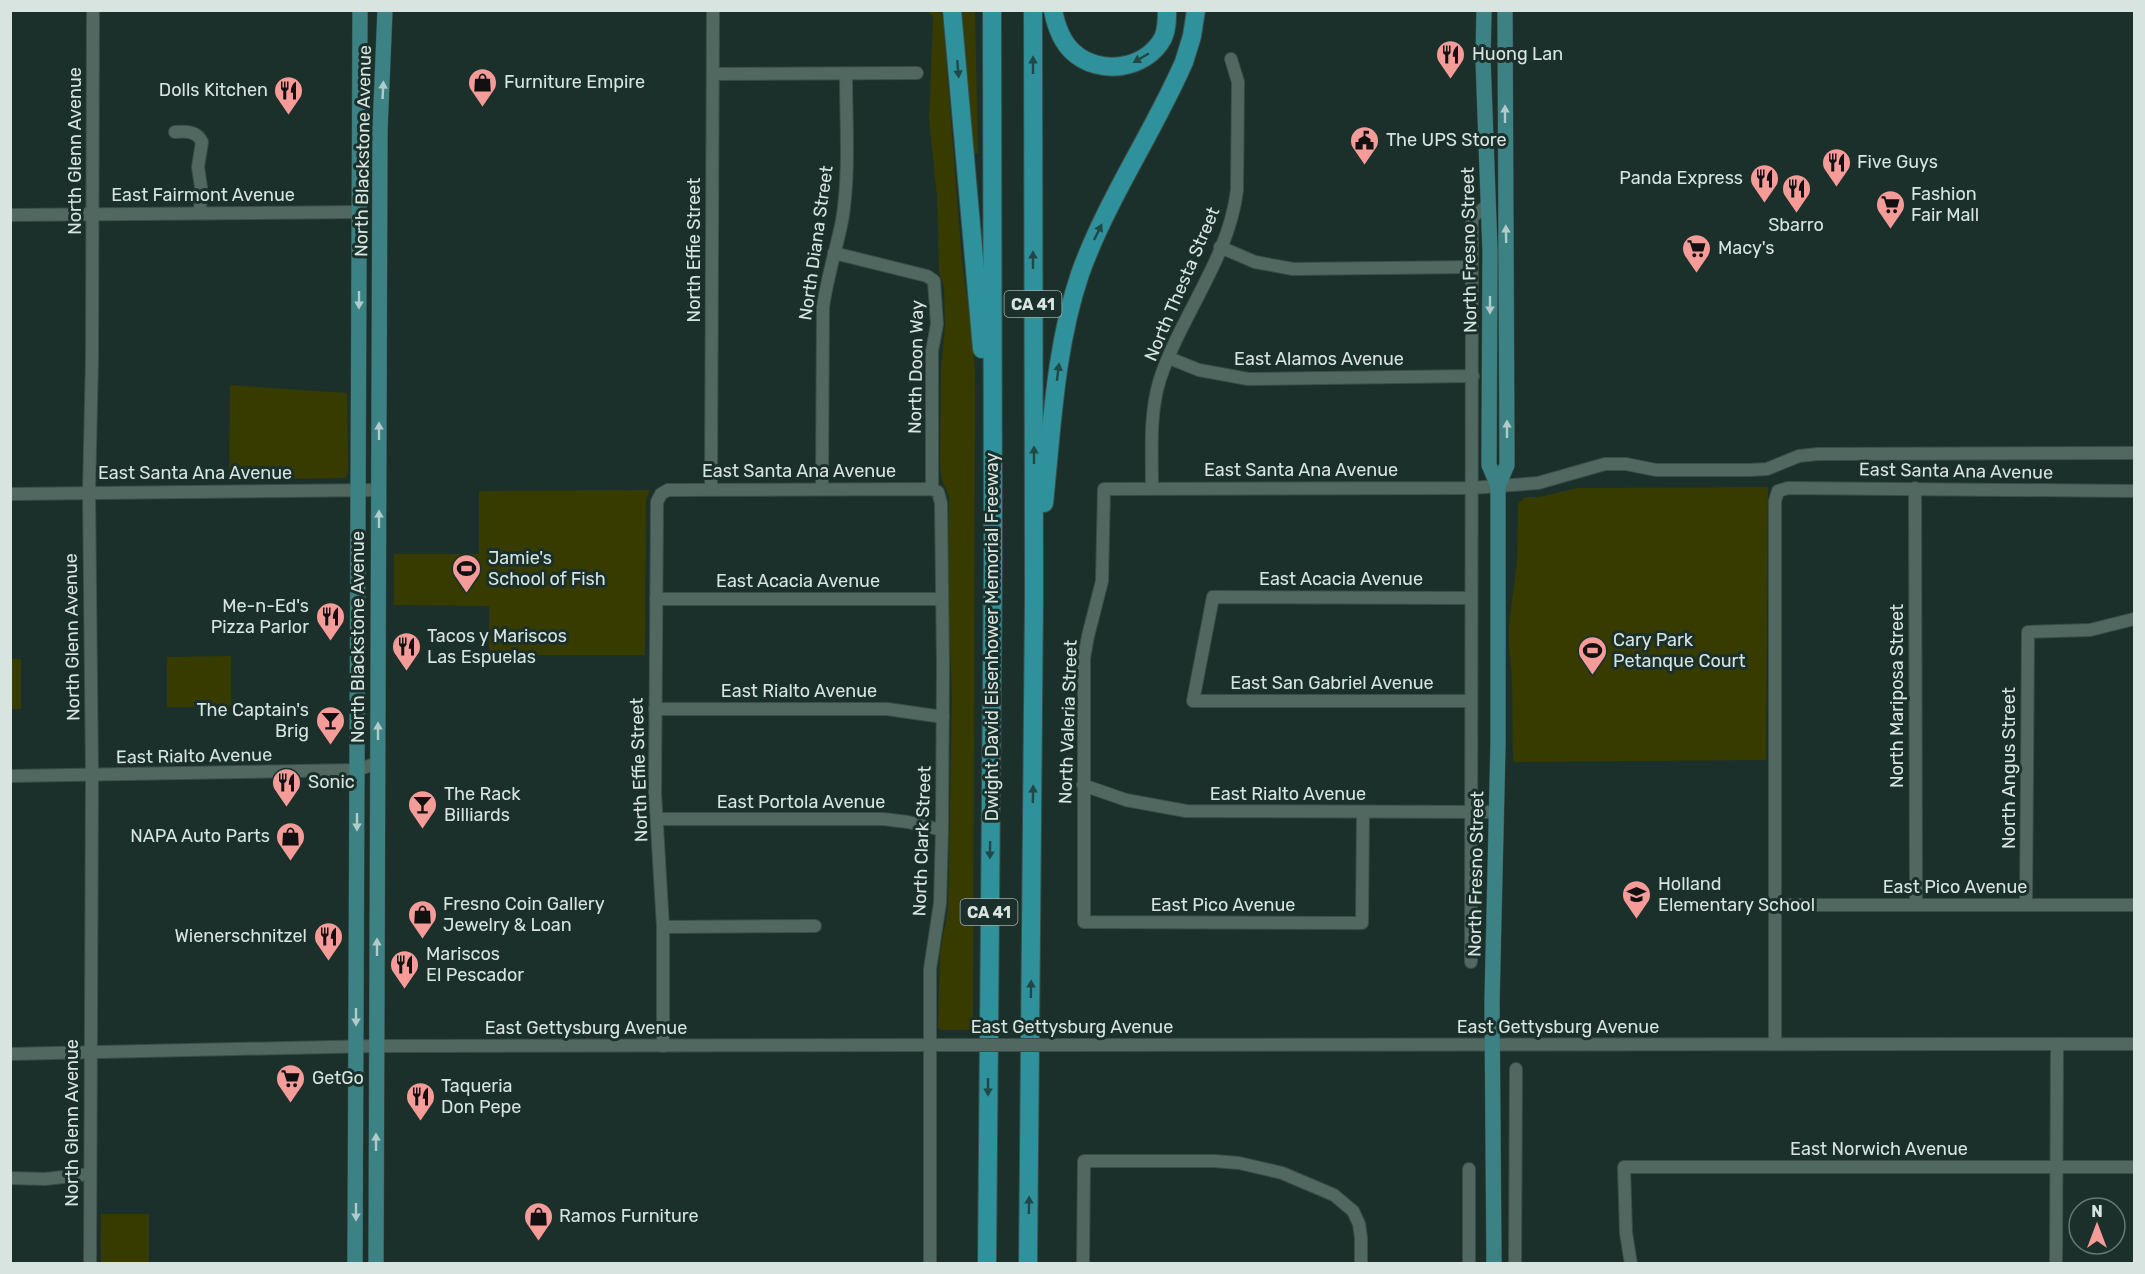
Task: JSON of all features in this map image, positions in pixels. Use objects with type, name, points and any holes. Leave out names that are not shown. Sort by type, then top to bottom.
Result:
[{"type":"highway","points":[[952,10],[979,310],[983,414],[993,560]]},
{"type":"highway","points":[[984,10],[993,198]]},
{"type":"highway","name":"Dwight David Eisenhower Memorial Freeway","points":[[987,1263],[993,560],[992,10]]},
{"type":"highway","name":"CA 41","points":[[1028,1263],[1034,597],[1033,10]]},
{"type":"highway","points":[[1053,10],[1059,32],[1074,53],[1089,63],[1118,67],[1138,61],[1152,51],[1166,30],[1167,10]]},
{"type":"highway","points":[[1034,597],[1058,373],[1075,290],[1094,240],[1180,72],[1192,36],[1196,10]]},
{"type":"main road","name":"North Blackstone Avenue","points":[[356,1263],[360,10]]},
{"type":"main road","name":"North Blackstone Avenue","points":[[376,1263],[380,130],[385,10]]},
{"type":"main road","name":"North Fresno Street","points":[[1484,10],[1490,369],[1489,465],[1498,486]]},
{"type":"main road","name":"North Fresno Street","points":[[1494,1263],[1493,1045],[1497,812],[1498,486],[1507,465],[1505,10]]},
{"type":"main road","points":[[360,95],[369,114],[369,202],[371,207],[380,211]]},
{"type":"main road","points":[[1486,134],[1494,140],[1497,182],[1505,194]]},
{"type":"main road","points":[[360,212],[367,217],[370,224],[371,279],[380,290]]},
{"type":"street","name":"North Glenn Avenue","points":[[90,1263],[92,776],[89,492],[92,359],[93,10]]},
{"type":"street","name":"North Effie Street","points":[[711,489],[713,10]]},
{"type":"street","name":"North Thesta Street","points":[[1152,488],[1154,401],[1169,358],[1220,248],[1233,214],[1237,189],[1238,82],[1231,59]]},
{"type":"street","points":[[713,74],[917,73]]},
{"type":"street","name":"North Diana Street","points":[[822,489],[823,307],[842,222],[846,184],[846,74]]},
{"type":"street","points":[[175,132],[187,131],[195,134],[202,142],[198,168],[200,213]]},
{"type":"street","points":[[1471,962],[1472,217],[1488,205]]},
{"type":"street","name":"East Fairmont Avenue","points":[[10,215],[360,212]]},
{"type":"street","points":[[1220,248],[1255,262],[1293,269],[1472,267]]},
{"type":"street","name":"North Doon Way","points":[[834,253],[927,276],[934,281],[937,324],[932,351],[935,491]]},
{"type":"street","name":"East Alamos Avenue","points":[[1169,358],[1199,370],[1248,379],[1473,376]]},
{"type":"street","name":"East Santa Ana Avenue","points":[[1104,489],[1472,488],[1539,483],[1605,464],[1626,464],[1656,470],[1749,470],[1767,469],[1799,456],[1818,454],[2134,453]]},
{"type":"street","name":"East Santa Ana Avenue","points":[[1775,905],[1775,501],[1778,491],[1788,488],[2134,490]]},
{"type":"street","name":"North Mariposa Street","points":[[1915,488],[1916,905]]},
{"type":"street","name":"East Santa Ana Avenue","points":[[661,494],[668,490],[711,489],[935,491]]},
{"type":"street","name":"North Valeria Street","points":[[1084,922],[1084,658],[1102,581],[1104,489]]},
{"type":"street","name":"East Santa Ana Avenue","points":[[10,494],[379,490]]},
{"type":"street","name":"North Clark Street","points":[[930,1263],[930,969],[940,903],[943,717],[940,503],[935,491]]},
{"type":"street","name":"North Effie Street","points":[[661,494],[657,502],[655,793],[663,927],[663,1046]]},
{"type":"street","name":"East Acacia Avenue","points":[[1193,701],[1213,597],[1470,598]]},
{"type":"street","name":"East Acacia Avenue","points":[[656,599],[941,598]]},
{"type":"street","name":"North Angus Street","points":[[2026,905],[2028,632],[2090,630],[2134,619]]},
{"type":"street","name":"East San Gabriel Avenue","points":[[1193,701],[1470,702]]},
{"type":"street","name":"East Rialto Avenue","points":[[655,709],[887,709],[943,717]]},
{"type":"street","name":"East Rialto Avenue","points":[[10,776],[357,770],[377,763]]},
{"type":"street","name":"East Rialto Avenue","points":[[1083,785],[1126,800],[1186,811],[1497,812]]},
{"type":"street","name":"East Pico Avenue","points":[[1084,922],[1362,923],[1363,812]]},
{"type":"street","name":"East Portola Avenue","points":[[658,819],[883,819],[942,830]]},
{"type":"street","points":[[1775,905],[1775,1044]]},
{"type":"street","name":"East Pico Avenue","points":[[1775,905],[2134,905]]},
{"type":"street","points":[[663,927],[815,926]]},
{"type":"street","points":[[2056,1044],[2056,1263]]},
{"type":"street","name":"East Gettysburg Avenue","points":[[10,1054],[356,1046],[2134,1044]]},
{"type":"street","points":[[1515,1263],[1516,1069]]},
{"type":"street","points":[[1083,1263],[1084,1161],[1214,1161],[1239,1163],[1282,1173],[1334,1195],[1353,1211],[1359,1224],[1361,1263]]},
{"type":"street","name":"East Norwich Avenue","points":[[1631,1263],[1626,1233],[1624,1167],[2134,1167]]},
{"type":"street","points":[[1469,1169],[1469,1263]]},
{"type":"street","points":[[10,1178],[45,1179],[90,1174]]},
{"type":"shaded area","points":[[927,11],[940,11],[943,19],[962,262],[975,373],[973,1030],[941,1030],[938,1027],[940,952],[948,910],[952,699],[948,588],[949,497],[942,480],[940,466],[941,370],[945,325],[944,286],[939,271],[937,196],[929,120],[933,16]]},
{"type":"shaded area","points":[[960,11],[975,11],[978,153],[972,154]]},
{"type":"shaded area","points":[[230,385],[347,393],[348,472],[346,477],[229,480]]},
{"type":"shaded area","points":[[1768,487],[1766,760],[1513,762],[1509,624],[1517,562],[1518,504],[1525,497],[1539,497],[1577,488]]},
{"type":"shaded area","points":[[650,490],[646,501],[645,655],[489,655],[489,606],[394,605],[394,554],[479,554],[479,491]]},
{"type":"shaded area","points":[[231,656],[231,707],[167,707],[167,657]]},
{"type":"shaded area","points":[[10,659],[21,659],[21,709],[11,709]]},
{"type":"shaded area","points":[[101,1214],[149,1214],[149,1263],[101,1263]]},
{"type":"place","name":"Huong Lan","points":[[1451,80]]},
{"type":"place","name":"Furniture Empire","points":[[483,108]]},
{"type":"place","name":"Dolls Kitchen","points":[[289,116]]},
{"type":"place","name":"The UPS Store","points":[[1365,166]]},
{"type":"place","name":"Five Guys","points":[[1836,188]]},
{"type":"place","name":"Panda Express","points":[[1764,204]]},
{"type":"place","name":"Sbarro","points":[[1796,214]]},
{"type":"place","name":"Fashion Fair Mall","points":[[1890,230]]},
{"type":"place","name":"Macy's","points":[[1697,274]]},
{"type":"place","name":"Jamie's School of Fish","points":[[467,594]]},
{"type":"place","name":"Me-n-Ed's Pizza Parlor","points":[[330,642]]},
{"type":"place","name":"Tacos y Mariscos Las Espuelas","points":[[406,672]]},
{"type":"place","name":"Cary Park Petanque Court","points":[[1592,676]]},
{"type":"place","name":"The Captain's Brig","points":[[330,746]]},
{"type":"place","name":"Sonic","points":[[287,808]]},
{"type":"place","name":"The Rack Billiards","points":[[423,830]]},
{"type":"place","name":"NAPA Auto Parts","points":[[291,862]]},
{"type":"place","name":"Holland Elementary School","points":[[1637,920]]},
{"type":"place","name":"Fresno Coin Gallery Jewelry & Loan","points":[[422,940]]},
{"type":"place","name":"Wienerschnitzel","points":[[328,962]]},
{"type":"place","name":"Mariscos El Pescador","points":[[405,990]]},
{"type":"place","name":"GetGo","points":[[291,1104]]},
{"type":"place","name":"Taqueria Don Pepe","points":[[420,1122]]},
{"type":"place","name":"Ramos Furniture","points":[[538,1242]]}]
